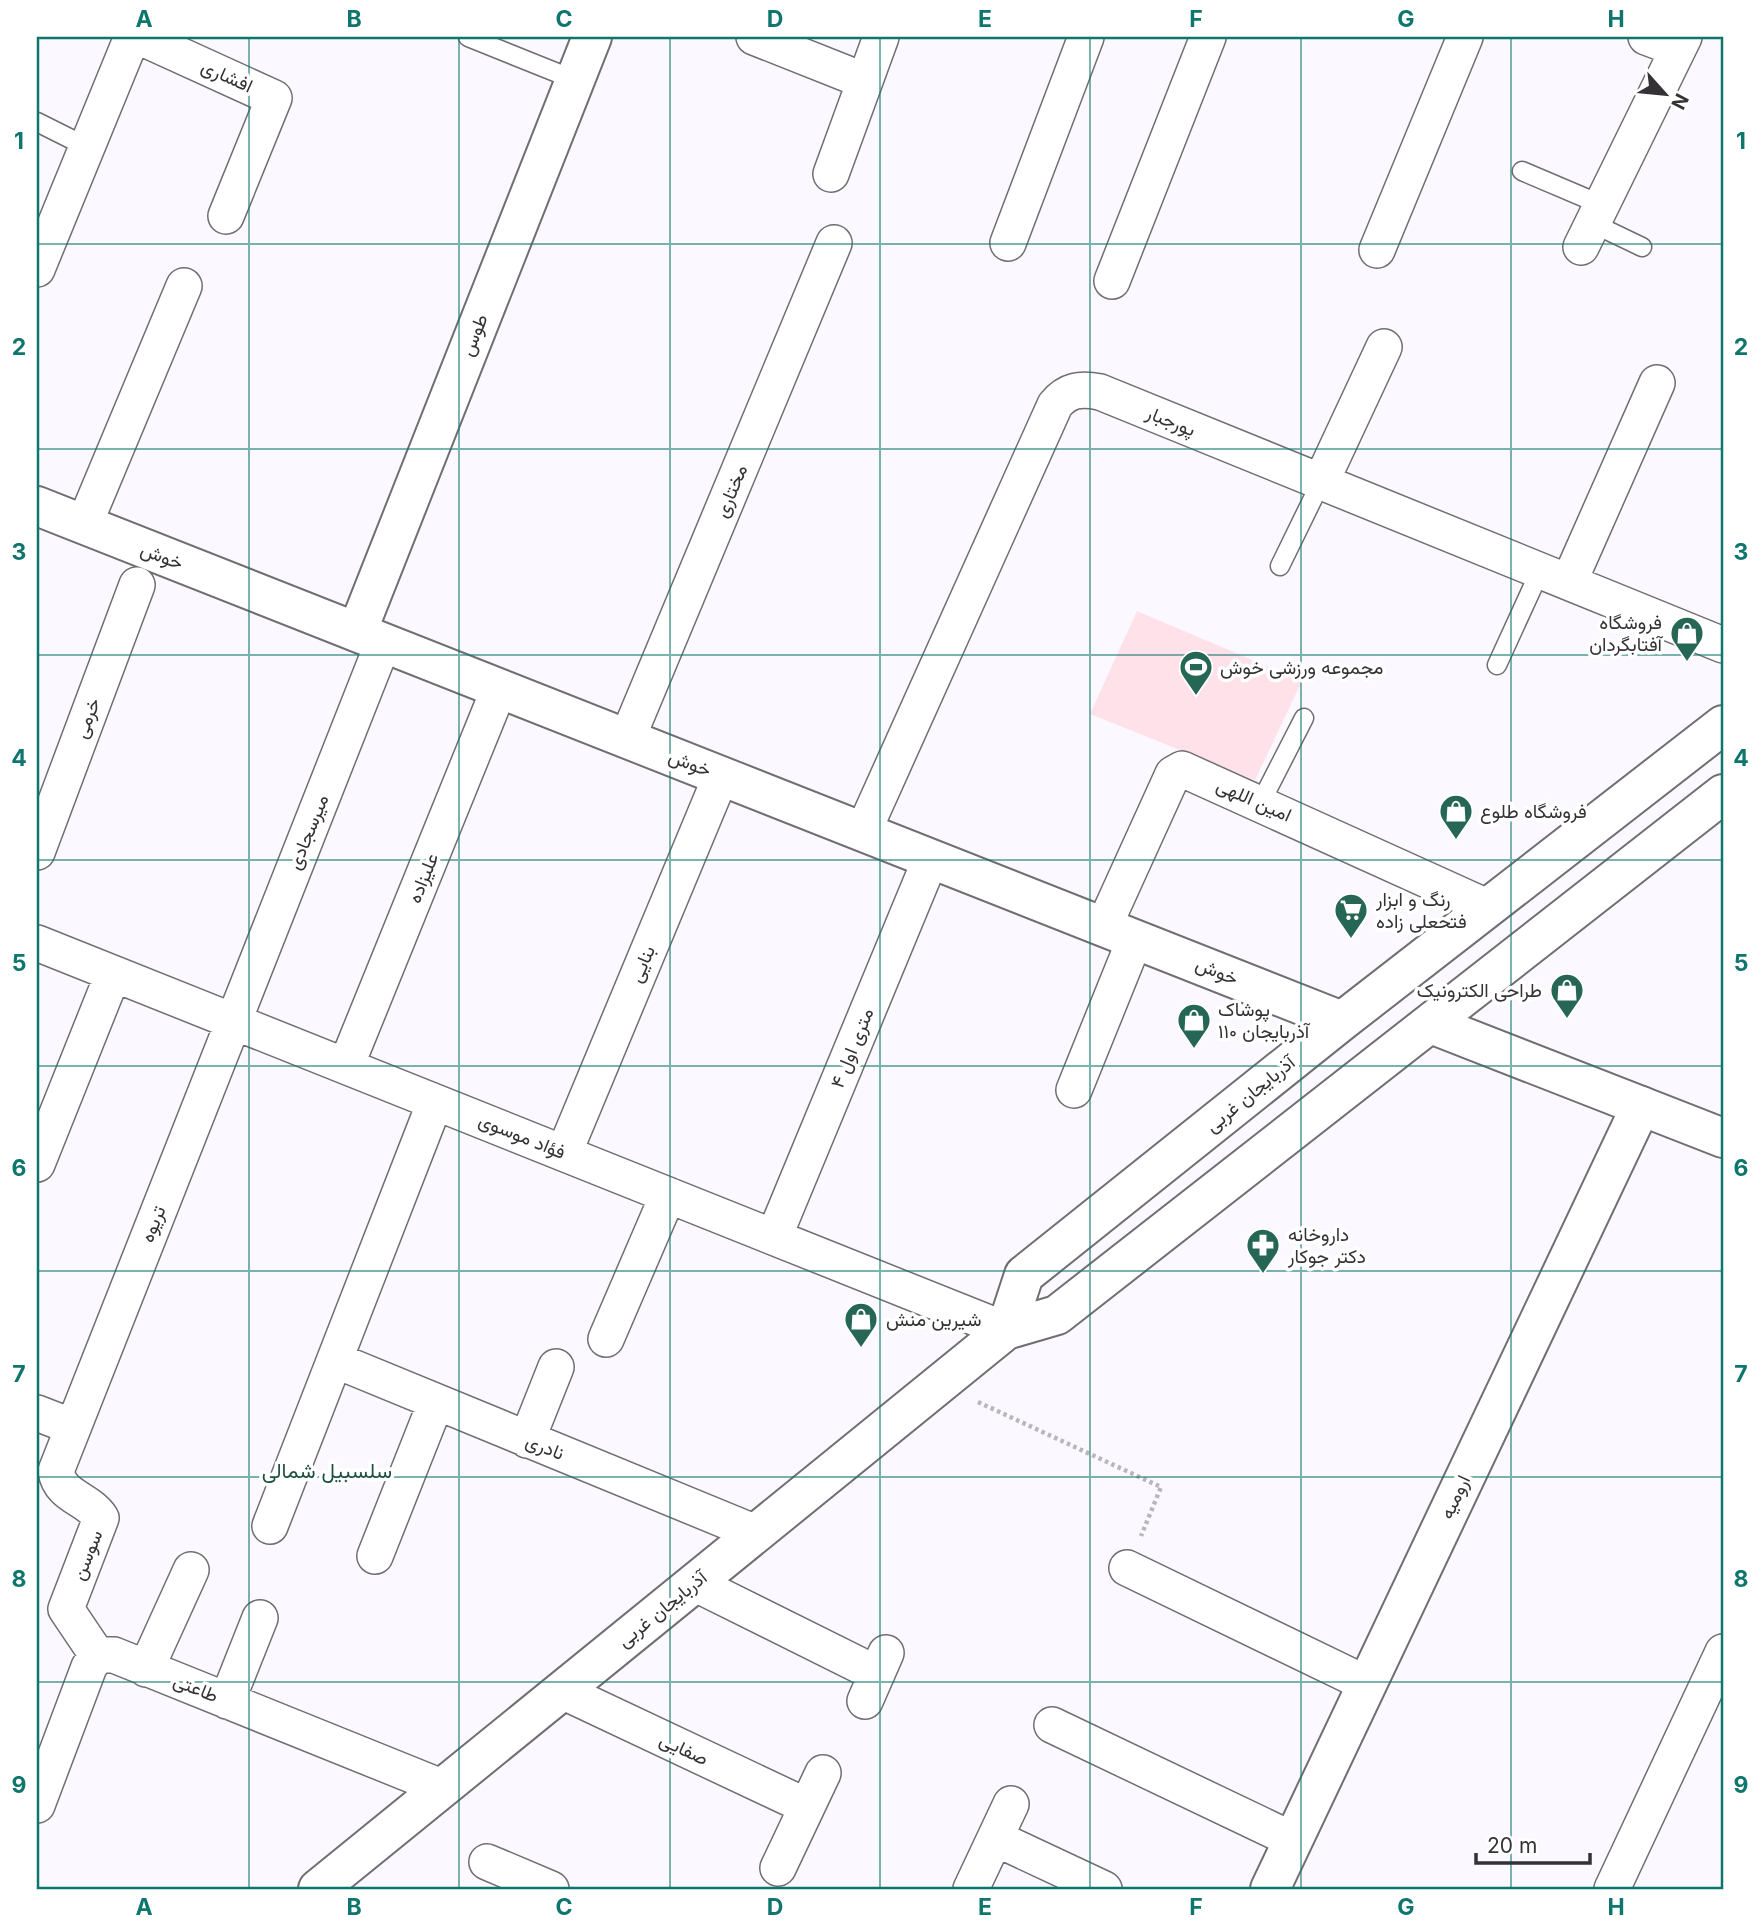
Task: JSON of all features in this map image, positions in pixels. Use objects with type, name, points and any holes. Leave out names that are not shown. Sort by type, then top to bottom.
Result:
[{"type":"main road","name":"طوس","points":[[370,638],[592,37]]},
{"type":"main road","name":"خوش","points":[[37,506],[1342,1021]]},
{"type":"main road","name":"آذربایجان غربی","points":[[1006,1330],[1024,1275],[1342,1021],[1723,725]]},
{"type":"main road","name":"آذربایجان غربی","points":[[318,1889],[1006,1330],[1057,1315],[1723,794]]},
{"type":"main road","points":[[1431,1024],[1723,1138]]},
{"type":"main road","name":"ارومیه","points":[[1270,1889],[1641,1106]]},
{"type":"street","points":[[37,269],[132,37]]},
{"type":"street","name":"افشاری","points":[[140,37],[274,98],[226,216]]},
{"type":"street","points":[[754,37],[865,81]]},
{"type":"street","points":[[831,174],[881,37]]},
{"type":"street","points":[[1008,243],[1086,37]]},
{"type":"street","points":[[1112,281],[1209,37]]},
{"type":"street","points":[[1377,250],[1465,37]]},
{"type":"street","points":[[1592,225],[1681,43],[1646,37]]},
{"type":"street","name":"مختاری","points":[[628,739],[834,243]]},
{"type":"street","points":[[84,525],[184,286]]},
{"type":"street","points":[[1321,482],[1384,347]]},
{"type":"street","points":[[1554,576],[1657,383]]},
{"type":"street","name":"پورجبار","points":[[863,832],[1055,405],[1062,396],[1086,389],[1100,392],[1723,645]]},
{"type":"street","name":"خرمی","points":[[37,852],[137,585]]},
{"type":"street","name":"میرسجادی","points":[[234,1021],[370,638]]},
{"type":"street","name":"علیزاده","points":[[346,1066],[499,689]]},
{"type":"street","name":"امین اللهی","points":[[1120,933],[1177,770],[1187,769],[1488,907]]},
{"type":"street","name":"بنایی","points":[[564,1153],[721,776]]},
{"type":"street","name":"۴ متری اول","points":[[774,1237],[931,858]]},
{"type":"street","points":[[1074,1090],[1120,933]]},
{"type":"street","name":"فؤاد موسوی","points":[[37,943],[1006,1330]]},
{"type":"street","points":[[37,1164],[113,974]]},
{"type":"street","name":"تریوه","points":[[73,1427],[234,1021]]},
{"type":"street","points":[[270,1526],[435,1102]]},
{"type":"street","points":[[606,1339],[668,1195]]},
{"type":"street","name":"نادری","points":[[335,1360],[756,1533]]},
{"type":"street","points":[[527,1440],[556,1367]]},
{"type":"street","points":[[375,1556],[436,1402]]},
{"type":"street","points":[[37,1413],[73,1427]]},
{"type":"street","name":"سوسن","points":[[73,1427],[56,1471],[57,1478],[60,1486],[94,1509],[101,1518],[66,1609],[97,1655]]},
{"type":"street","points":[[1127,1568],[1367,1684]]},
{"type":"street","points":[[146,1669],[191,1570]]},
{"type":"street","points":[[694,1583],[876,1676]]},
{"type":"street","points":[[227,1701],[260,1618]]},
{"type":"street","points":[[1612,1889],[1723,1652]]},
{"type":"street","points":[[37,1805],[89,1667],[97,1655]]},
{"type":"street","name":"طاعتی","points":[[97,1655],[114,1655],[444,1788]]},
{"type":"street","name":"صفایی","points":[[562,1691],[806,1806]]},
{"type":"street","points":[[1052,1725],[1293,1840]]},
{"type":"street","points":[[778,1868],[823,1773]]},
{"type":"street","points":[[971,1889],[1011,1804]]},
{"type":"street","points":[[995,1839],[1104,1889]]},
{"type":"street","points":[[487,1862],[551,1889]]},
{"type":"lane","points":[[468,37],[575,80]]},
{"type":"lane","points":[[37,122],[87,147]]},
{"type":"lane","points":[[1522,171],[1592,225],[1642,247]]},
{"type":"lane","points":[[1280,566],[1321,482]]},
{"type":"lane","points":[[1497,665],[1554,576]]},
{"type":"lane","points":[[1261,802],[1304,718]]},
{"type":"path","points":[[939,1384],[1161,1487],[1127,1568]]},
{"type":"shaded area","name":"مجموعه ورزشی خوش","points":[[1137,611],[1302,681],[1255,780],[1090,714]]},
{"type":"place","name":"فروشگاه آفتابگردان","points":[[1687,663]]},
{"type":"place","name":"مجموعه ورزشی خوش","points":[[1196,697]]},
{"type":"place","name":"فروشگاه طلوع","points":[[1456,841]]},
{"type":"place","name":"رنگ و ابزار فتحعلی زاده","points":[[1351,940]]},
{"type":"place","name":"طراحی الکترونیک","points":[[1567,1020]]},
{"type":"place","name":"پوشاک آذربایجان ۱۱۰","points":[[1194,1050]]},
{"type":"place","name":"داروخانه دکتر جوکار","points":[[1263,1275]]},
{"type":"place","name":"شیرین منش","points":[[861,1349]]},
{"type":"district","name":"سلسبیل شمالی","points":[[327,1470]]}]
